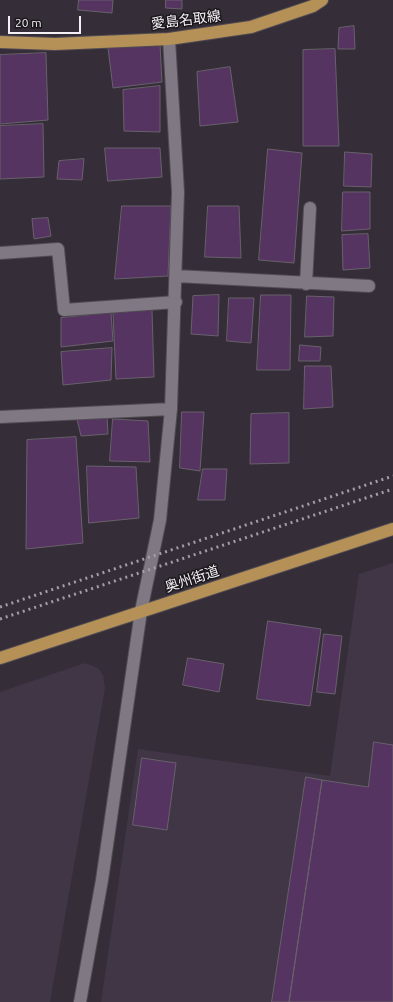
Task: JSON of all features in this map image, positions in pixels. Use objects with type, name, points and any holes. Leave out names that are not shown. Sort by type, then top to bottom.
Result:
[{"type":"main road","name":"愛島名取線","points":[[0,42],[55,44],[169,39],[251,27],[313,6],[322,0]]},
{"type":"main road","name":"奥州街道","points":[[0,658],[393,529]]},
{"type":"street","points":[[80,1002],[102,880],[142,611],[160,520],[171,409],[176,302],[178,192],[169,39]]},
{"type":"street","points":[[306,284],[310,208]]},
{"type":"street","points":[[0,253],[58,249],[64,310],[176,302]]},
{"type":"street","points":[[176,276],[306,284],[369,286]]},
{"type":"street","points":[[0,417],[171,409]]},
{"type":"shaded area","points":[[393,563],[393,1002],[101,1002],[138,749],[330,776],[359,574]]},
{"type":"shaded area","points":[[85,663],[98,668],[103,675],[105,688],[50,1002],[0,1002],[0,692]]},
{"type":"building","points":[[79,0],[113,0],[112,13],[78,10]]},
{"type":"building","points":[[166,0],[182,0],[182,9],[166,8]]},
{"type":"building","points":[[354,26],[355,49],[338,49],[339,28]]},
{"type":"building","points":[[160,44],[162,82],[113,88],[108,48]]},
{"type":"building","points":[[335,49],[339,146],[303,146],[303,50]]},
{"type":"building","points":[[46,53],[48,120],[0,124],[0,55]]},
{"type":"building","points":[[230,67],[238,122],[200,126],[197,72]]},
{"type":"building","points":[[160,86],[160,132],[124,131],[123,90]]},
{"type":"building","points":[[43,124],[44,177],[0,179],[0,126]]},
{"type":"building","points":[[105,148],[160,148],[162,177],[108,181]]},
{"type":"building","points":[[268,149],[302,153],[294,263],[259,260]]},
{"type":"building","points":[[345,152],[372,154],[371,187],[344,186]]},
{"type":"building","points":[[84,159],[82,180],[57,179],[59,161]]},
{"type":"building","points":[[343,192],[370,192],[370,229],[342,231]]},
{"type":"building","points":[[122,206],[171,206],[168,276],[115,279]]},
{"type":"building","points":[[208,206],[239,206],[241,258],[205,257]]},
{"type":"building","points":[[48,218],[51,236],[34,239],[32,219]]},
{"type":"building","points":[[368,234],[370,268],[343,270],[342,235]]},
{"type":"building","points":[[219,295],[218,336],[191,334],[193,296]]},
{"type":"building","points":[[261,295],[291,295],[290,370],[257,370]]},
{"type":"building","points":[[307,296],[334,297],[333,336],[305,337]]},
{"type":"building","points":[[229,298],[254,298],[251,343],[227,341]]},
{"type":"building","points":[[152,310],[154,377],[116,379],[113,312]]},
{"type":"building","points":[[111,313],[113,341],[61,347],[61,318]]},
{"type":"building","points":[[300,345],[321,347],[320,361],[299,361]]},
{"type":"building","points":[[112,348],[111,380],[63,385],[61,352]]},
{"type":"building","points":[[305,366],[331,366],[333,407],[304,409]]},
{"type":"building","points":[[182,412],[204,412],[200,471],[180,468]]},
{"type":"building","points":[[289,413],[289,463],[250,464],[251,414]]},
{"type":"building","points":[[107,416],[108,434],[81,436],[77,419]]},
{"type":"building","points":[[113,419],[148,421],[150,462],[110,461]]},
{"type":"building","points":[[76,437],[83,543],[26,549],[27,440]]},
{"type":"building","points":[[87,466],[136,467],[139,518],[89,523]]},
{"type":"building","points":[[203,469],[227,469],[225,500],[198,500]]},
{"type":"building","points":[[268,621],[321,629],[310,706],[257,699]]},
{"type":"building","points":[[324,634],[342,636],[335,694],[317,692]]},
{"type":"building","points":[[188,658],[224,664],[219,692],[183,685]]},
{"type":"building","points":[[374,742],[393,745],[393,1002],[289,1002],[322,780],[368,787]]},
{"type":"building","points":[[142,758],[176,763],[167,830],[133,825]]},
{"type":"building","points":[[306,777],[322,780],[289,1002],[272,1002]]},
{"type":"railway","points":[[0,607],[393,476]]},
{"type":"railway","points":[[0,619],[393,489]]}]
